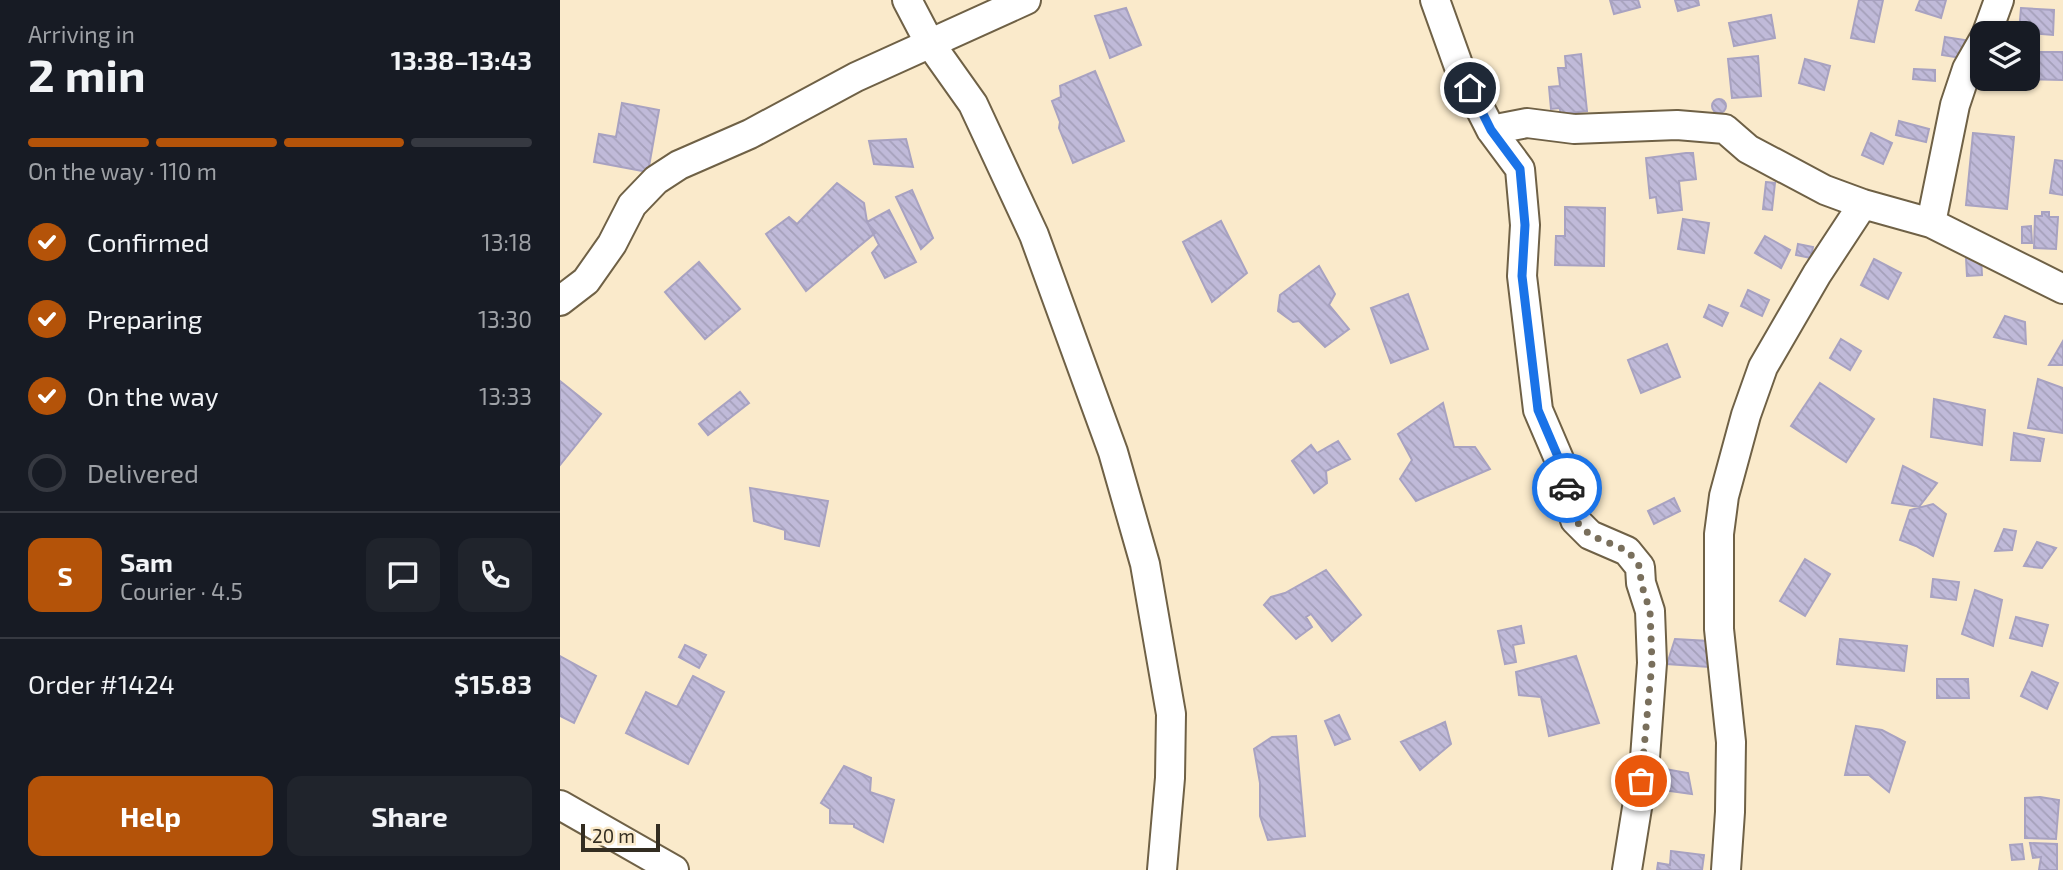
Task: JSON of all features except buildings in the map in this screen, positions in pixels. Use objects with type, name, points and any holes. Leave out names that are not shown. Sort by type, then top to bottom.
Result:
[{"type":"street","points":[[907,0],[929,42],[973,104],[1034,235],[1113,452],[1145,564],[1171,714],[1170,778],[1162,870]]},
{"type":"street","points":[[560,301],[586,281],[612,244],[632,205],[656,180],[679,165],[750,134],[856,77],[929,42],[1026,0]]},
{"type":"street","points":[[1435,0],[1459,68],[1491,130],[1520,169],[1525,225],[1522,276],[1538,410],[1562,466],[1575,520],[1590,535],[1628,551],[1640,567],[1641,583],[1650,611],[1652,663],[1645,758],[1627,870]]},
{"type":"street","points":[[1991,21],[1999,0]]},
{"type":"street","points":[[1931,223],[1955,105],[1970,64]]},
{"type":"street","points":[[1491,130],[1527,123],[1574,129],[1677,125],[1725,129],[1748,149],[1825,190],[1931,223],[2063,289]]},
{"type":"street","points":[[1726,870],[1731,742],[1718,629],[1719,534],[1724,496],[1746,415],[1763,367],[1817,274],[1863,204]]},
{"type":"street","points":[[560,805],[674,870]]},
{"type":"way so far","points":[[1567,488],[1575,520],[1590,535],[1628,551],[1640,567],[1641,583],[1650,611],[1652,663],[1641,781]]},
{"type":"route","points":[[1470,88],[1491,130],[1520,169],[1525,225],[1522,276],[1538,410],[1562,466],[1567,488]]}]
